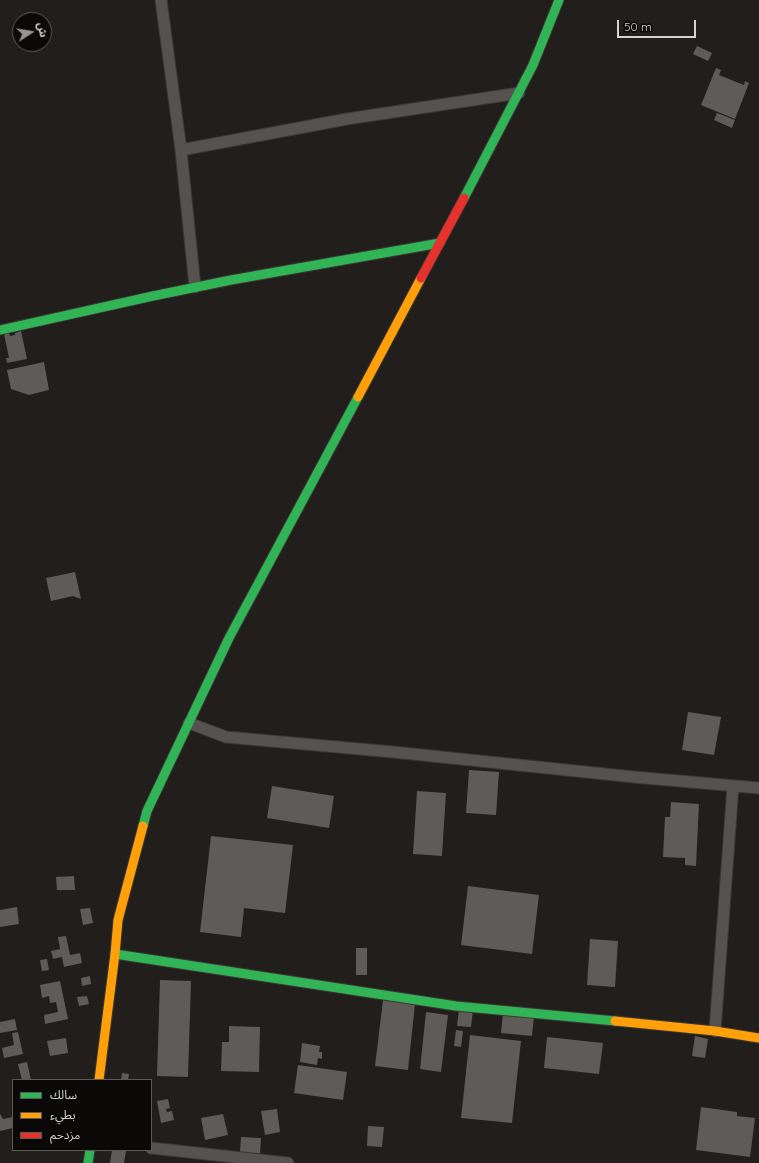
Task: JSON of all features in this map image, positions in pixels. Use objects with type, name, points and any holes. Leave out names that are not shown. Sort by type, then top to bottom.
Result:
[{"type":"main road","points":[[99,1079],[118,920],[147,811],[229,638],[519,93],[533,65],[559,0]]},
{"type":"main road","points":[[0,330],[195,287],[440,243]]},
{"type":"main road","points":[[114,954],[456,1006],[715,1031],[759,1038]]},
{"type":"main road","points":[[88,1163],[90,1151]]},
{"type":"street","points":[[161,0],[181,150],[195,287]]},
{"type":"street","points":[[181,150],[348,119],[519,93]]},
{"type":"street","points":[[189,723],[226,737],[759,788]]},
{"type":"street","points":[[715,1031],[733,786]]},
{"type":"street","points":[[152,1148],[288,1163]]},
{"type":"building","points":[[697,46],[712,53],[708,61],[693,54]]},
{"type":"building","points":[[716,68],[721,70],[719,75],[744,85],[745,81],[749,83],[735,119],[701,105]]},
{"type":"building","points":[[717,113],[735,120],[732,128],[714,120]]},
{"type":"building","points":[[21,331],[27,359],[7,363],[6,358],[9,358],[4,334],[9,333],[10,336]]},
{"type":"building","points":[[44,362],[49,390],[29,395],[11,389],[7,370]]},
{"type":"building","points":[[75,572],[81,599],[73,596],[51,601],[46,578]]},
{"type":"building","points":[[688,712],[721,717],[714,755],[682,750]]},
{"type":"building","points":[[469,770],[499,772],[496,815],[466,813]]},
{"type":"building","points":[[272,786],[334,796],[329,828],[267,818]]},
{"type":"building","points":[[417,791],[446,793],[442,856],[413,854]]},
{"type":"building","points":[[671,802],[699,804],[696,866],[685,865],[685,858],[663,857],[665,817],[670,817]]},
{"type":"building","points":[[211,836],[293,845],[285,913],[244,908],[241,937],[200,932]]},
{"type":"building","points":[[74,876],[75,890],[57,890],[56,877]]},
{"type":"building","points":[[468,886],[539,895],[532,954],[461,945]]},
{"type":"building","points":[[17,907],[19,924],[0,927],[0,910]]},
{"type":"building","points":[[90,908],[93,923],[83,925],[80,909]]},
{"type":"building","points":[[66,936],[70,955],[80,953],[82,963],[64,967],[62,957],[53,959],[51,951],[60,949],[58,937]]},
{"type":"building","points":[[590,939],[618,941],[615,987],[587,985]]},
{"type":"building","points":[[356,948],[367,948],[367,975],[356,975]]},
{"type":"building","points":[[47,959],[49,970],[42,971],[40,960]]},
{"type":"building","points":[[90,976],[91,984],[82,986],[81,978]]},
{"type":"building","points":[[160,980],[191,981],[188,1077],[157,1076]]},
{"type":"building","points":[[60,981],[68,1019],[45,1024],[44,1015],[58,1012],[56,1002],[50,1003],[49,996],[42,998],[40,985]]},
{"type":"building","points":[[87,996],[89,1004],[79,1006],[77,997]]},
{"type":"building","points":[[383,1000],[415,1004],[408,1070],[375,1066]]},
{"type":"building","points":[[459,1008],[473,1010],[471,1027],[457,1026]]},
{"type":"building","points":[[426,1012],[448,1015],[441,1072],[420,1069]]},
{"type":"building","points":[[503,1013],[534,1016],[532,1036],[501,1033]]},
{"type":"building","points":[[15,1019],[17,1030],[0,1033],[0,1022]]},
{"type":"building","points":[[229,1026],[260,1027],[259,1072],[221,1071],[222,1042],[229,1042]]},
{"type":"building","points":[[456,1030],[463,1031],[461,1047],[454,1046]]},
{"type":"building","points":[[18,1032],[23,1054],[4,1058],[2,1048],[14,1045],[12,1033]]},
{"type":"building","points":[[470,1035],[521,1041],[512,1123],[461,1118]]},
{"type":"building","points":[[695,1036],[708,1039],[705,1058],[692,1056]]},
{"type":"building","points":[[547,1037],[603,1043],[599,1074],[544,1068]]},
{"type":"building","points":[[66,1038],[68,1053],[50,1056],[47,1041]]},
{"type":"building","points":[[302,1043],[320,1046],[319,1052],[322,1052],[322,1059],[318,1058],[317,1065],[300,1062]]},
{"type":"building","points":[[27,1062],[31,1079],[22,1079],[18,1064]]},
{"type":"building","points":[[298,1065],[347,1072],[343,1100],[294,1093]]},
{"type":"building","points":[[122,1073],[129,1074],[128,1079],[121,1079]]},
{"type":"building","points":[[168,1099],[170,1108],[166,1109],[167,1112],[172,1111],[174,1120],[161,1123],[157,1101]]},
{"type":"building","points":[[701,1107],[737,1112],[737,1116],[755,1118],[750,1157],[696,1150]]},
{"type":"building","points":[[277,1109],[280,1132],[265,1135],[261,1111]]},
{"type":"building","points":[[0,1114],[3,1119],[12,1117],[12,1128],[0,1131]]},
{"type":"building","points":[[223,1114],[228,1135],[205,1140],[201,1118]]},
{"type":"building","points":[[368,1126],[384,1127],[382,1147],[367,1146]]},
{"type":"building","points":[[241,1137],[261,1138],[260,1154],[240,1152]]},
{"type":"building","points":[[112,1151],[126,1151],[124,1163],[110,1163]]},
{"type":"traffic: fast","points":[[464,198],[533,65],[559,0]]},
{"type":"traffic: fast","points":[[0,330],[231,280],[440,243]]},
{"type":"traffic: fast","points":[[143,826],[147,811],[229,638],[358,397]]},
{"type":"traffic: fast","points":[[115,954],[456,1006],[615,1021]]},
{"type":"traffic: fast","points":[[88,1163],[90,1151]]},
{"type":"traffic: slow","points":[[358,397],[421,278]]},
{"type":"traffic: slow","points":[[99,1079],[118,920],[143,826]]},
{"type":"traffic: slow","points":[[615,1021],[715,1031],[759,1038]]},
{"type":"traffic: jam","points":[[421,278],[464,198]]}]
